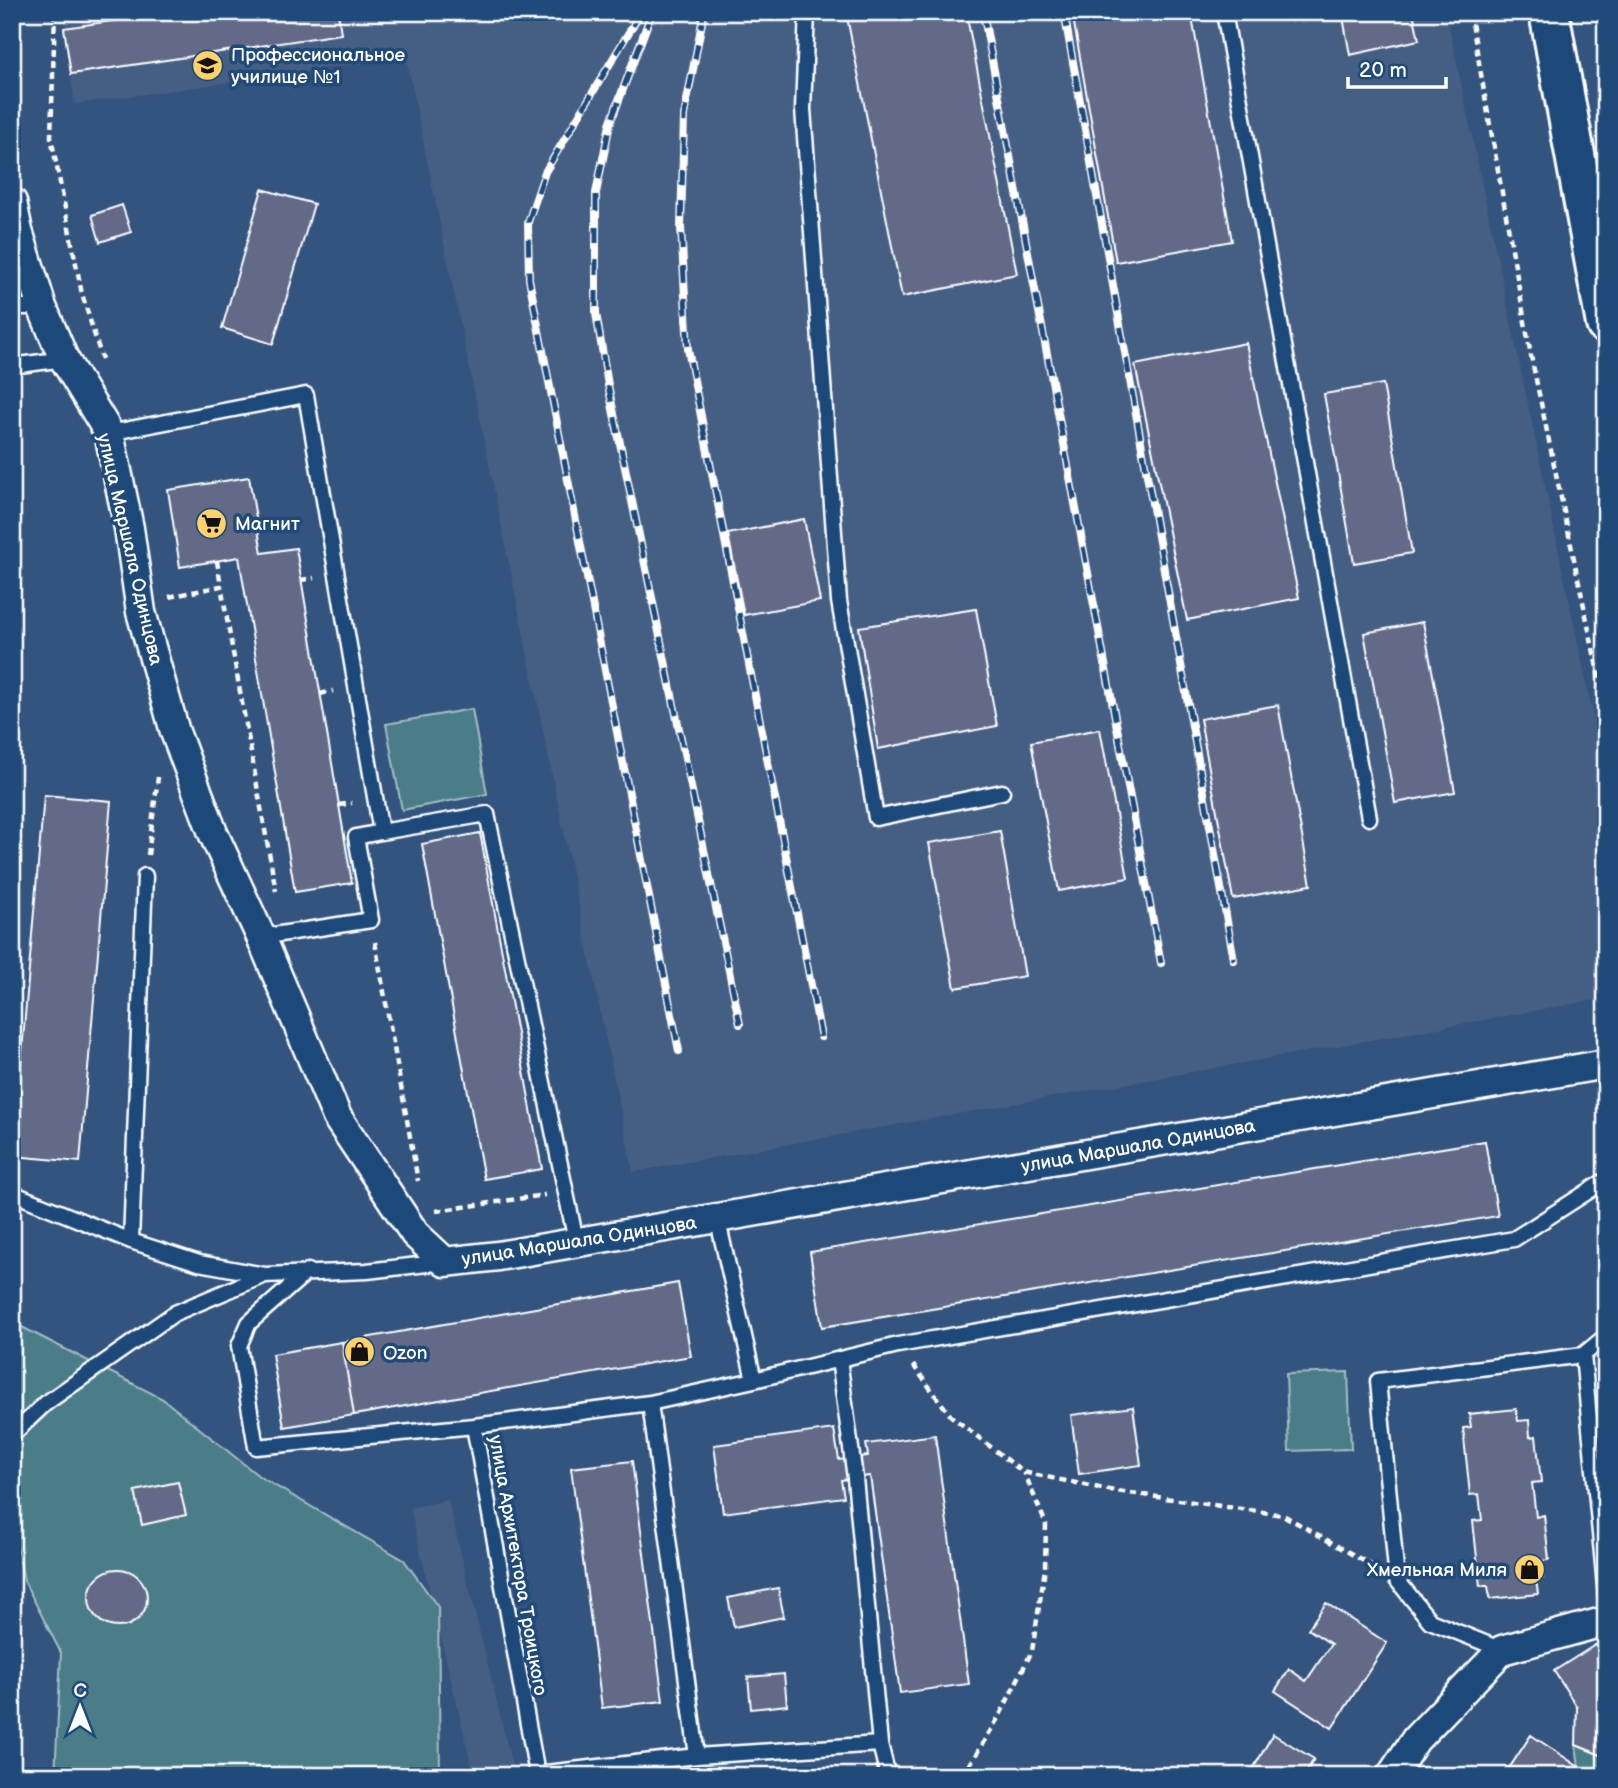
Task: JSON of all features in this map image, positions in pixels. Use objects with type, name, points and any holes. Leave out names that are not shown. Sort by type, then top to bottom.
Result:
[{"type":"main road","points":[[1549,12],[1606,324]]},
{"type":"street","name":"улица Маршала Одинцова","points":[[12,202],[18,232],[42,307],[64,359],[109,433],[129,528],[141,612],[175,733],[214,833],[272,935],[337,1117],[415,1234],[445,1262],[1606,1064]]},
{"type":"street","points":[[1391,1776],[1416,1739],[1502,1650],[1606,1621]]},
{"type":"lane","points":[[807,12],[803,109],[839,601],[876,818],[1002,792]]},
{"type":"lane","points":[[1224,12],[1369,818]]},
{"type":"lane","points":[[12,307],[42,307]]},
{"type":"lane","points":[[12,366],[64,359]]},
{"type":"lane","points":[[109,433],[306,395],[381,832]]},
{"type":"lane","points":[[272,935],[371,920],[356,837],[487,814],[576,1241]]},
{"type":"lane","points":[[131,1241],[145,876]]},
{"type":"lane","name":"улица Архитектора Троицкого","points":[[880,1744],[697,1756],[580,1772],[537,1774],[474,1426],[650,1403],[898,1345],[1514,1239],[1606,1180]]},
{"type":"lane","points":[[12,1193],[131,1241],[199,1263],[265,1275],[308,1271],[367,1271],[445,1262]]},
{"type":"lane","points":[[717,1217],[754,1380]]},
{"type":"lane","points":[[308,1271],[249,1323],[239,1346],[256,1447],[474,1426]]},
{"type":"lane","points":[[12,1435],[46,1403],[175,1313],[265,1275]]},
{"type":"lane","points":[[1502,1650],[1430,1621],[1397,1580],[1378,1381],[1583,1355],[1606,1336]]},
{"type":"lane","points":[[1583,1355],[1606,1596]]},
{"type":"lane","points":[[839,1359],[855,1478],[880,1744],[888,1776]]},
{"type":"lane","points":[[650,1403],[697,1756]]},
{"type":"path","points":[[55,12],[51,137],[82,294],[104,367]]},
{"type":"path","points":[[1470,12],[1531,356],[1606,710]]},
{"type":"path","points":[[217,561],[272,935]]},
{"type":"path","points":[[164,598],[221,586]]},
{"type":"path","points":[[145,876],[159,770]]},
{"type":"path","points":[[371,920],[419,1186]]},
{"type":"path","points":[[424,1213],[566,1191]]},
{"type":"path","points":[[898,1345],[951,1416],[1023,1472],[1109,1490],[1283,1515],[1397,1580]]},
{"type":"path","points":[[963,1776],[1000,1715],[1032,1651],[1045,1569],[1046,1524],[1023,1472]]},
{"type":"shaded area","points":[[66,12],[1446,12],[1606,777],[1606,998],[633,1172],[406,57],[75,104],[64,28]]},
{"type":"shaded area","points":[[448,1500],[514,1774],[509,1776],[474,1776],[410,1508]]},
{"type":"green space","points":[[472,709],[487,794],[402,810],[386,724]]},
{"type":"green space","points":[[12,1322],[163,1399],[260,1477],[404,1560],[438,1607],[440,1776],[55,1776],[61,1653],[24,1581],[12,1524]]},
{"type":"green space","points":[[1348,1372],[1351,1449],[1289,1451],[1286,1374]]},
{"type":"green space","points":[[1576,1745],[1606,1757],[1606,1776],[1573,1776],[1579,1767]]},
{"type":"building","points":[[173,12],[338,12],[341,34],[71,74],[64,28]]},
{"type":"building","points":[[846,12],[966,12],[1017,274],[902,297]]},
{"type":"building","points":[[1072,12],[1191,12],[1232,241],[1116,262]]},
{"type":"building","points":[[1342,12],[1413,12],[1419,40],[1350,55]]},
{"type":"building","points":[[262,189],[314,204],[273,344],[222,328]]},
{"type":"building","points":[[122,205],[131,232],[100,242],[92,215]]},
{"type":"building","points":[[1246,343],[1299,598],[1187,620],[1135,365]]},
{"type":"building","points":[[1383,384],[1412,553],[1354,563],[1324,394]]},
{"type":"building","points":[[249,477],[262,553],[296,548],[352,883],[295,892],[239,557],[180,567],[168,490]]},
{"type":"building","points":[[804,519],[820,601],[744,615],[728,534]]},
{"type":"building","points":[[976,609],[997,726],[878,749],[859,627]]},
{"type":"building","points":[[1423,622],[1455,792],[1395,803],[1364,633]]},
{"type":"building","points":[[1278,705],[1311,885],[1233,899],[1200,719]]},
{"type":"building","points":[[1100,729],[1128,878],[1059,891],[1031,742]]},
{"type":"building","points":[[44,795],[111,801],[80,1162],[13,1156]]},
{"type":"building","points":[[1000,831],[1025,976],[955,988],[929,843]]},
{"type":"building","points":[[480,833],[542,1169],[484,1179],[422,844]]},
{"type":"building","points":[[1485,1141],[1498,1216],[822,1327],[810,1252]]},
{"type":"building","points":[[678,1283],[691,1356],[354,1415],[342,1342]]},
{"type":"building","points":[[342,1342],[354,1415],[284,1427],[272,1354]]},
{"type":"building","points":[[1133,1407],[1141,1465],[1079,1474],[1071,1415]]},
{"type":"building","points":[[1516,1409],[1518,1421],[1529,1420],[1530,1437],[1536,1436],[1541,1482],[1532,1483],[1536,1517],[1544,1515],[1549,1560],[1541,1561],[1543,1578],[1536,1579],[1538,1594],[1490,1599],[1488,1586],[1480,1586],[1473,1521],[1482,1520],[1479,1494],[1470,1495],[1463,1428],[1471,1427],[1469,1414]]},
{"type":"building","points":[[834,1429],[839,1460],[868,1456],[866,1444],[935,1435],[969,1684],[900,1693],[870,1476],[841,1480],[844,1497],[723,1513],[714,1445]]},
{"type":"building","points":[[632,1461],[663,1701],[602,1708],[571,1468]]},
{"type":"building","points":[[178,1482],[186,1515],[142,1525],[135,1491]]},
{"type":"building","points":[[112,1569],[124,1569],[139,1577],[147,1592],[147,1604],[139,1619],[124,1627],[112,1627],[97,1619],[89,1604],[89,1592],[97,1577]]},
{"type":"building","points":[[778,1588],[784,1617],[734,1627],[728,1598]]},
{"type":"building","points":[[1326,1603],[1387,1643],[1332,1728],[1275,1691],[1289,1669],[1306,1681],[1331,1644],[1308,1629]]},
{"type":"building","points":[[1595,1645],[1606,1647],[1606,1757],[1576,1745],[1577,1707],[1554,1671]]},
{"type":"building","points":[[784,1674],[787,1705],[751,1709],[748,1677]]},
{"type":"building","points":[[1273,1734],[1314,1759],[1304,1776],[1249,1776]]},
{"type":"building","points":[[1531,1735],[1579,1767],[1573,1776],[1504,1776]]},
{"type":"railway","points":[[641,12],[545,172],[528,222],[529,279],[679,1051]]},
{"type":"railway","points":[[652,12],[610,124],[596,193],[596,313],[608,385],[740,1024]]},
{"type":"railway","points":[[704,12],[684,116],[681,227],[688,349],[821,1037]]},
{"type":"railway","points":[[983,12],[1161,963]]},
{"type":"railway","points":[[1064,12],[1234,960]]},
{"type":"place","name":"Профессиональное училище №1","points":[[208,65]]},
{"type":"place","name":"Магнит","points":[[212,523]]},
{"type":"place","name":"Ozon","points":[[360,1352]]},
{"type":"place","name":"Хмельная Миля","points":[[1530,1569]]}]
